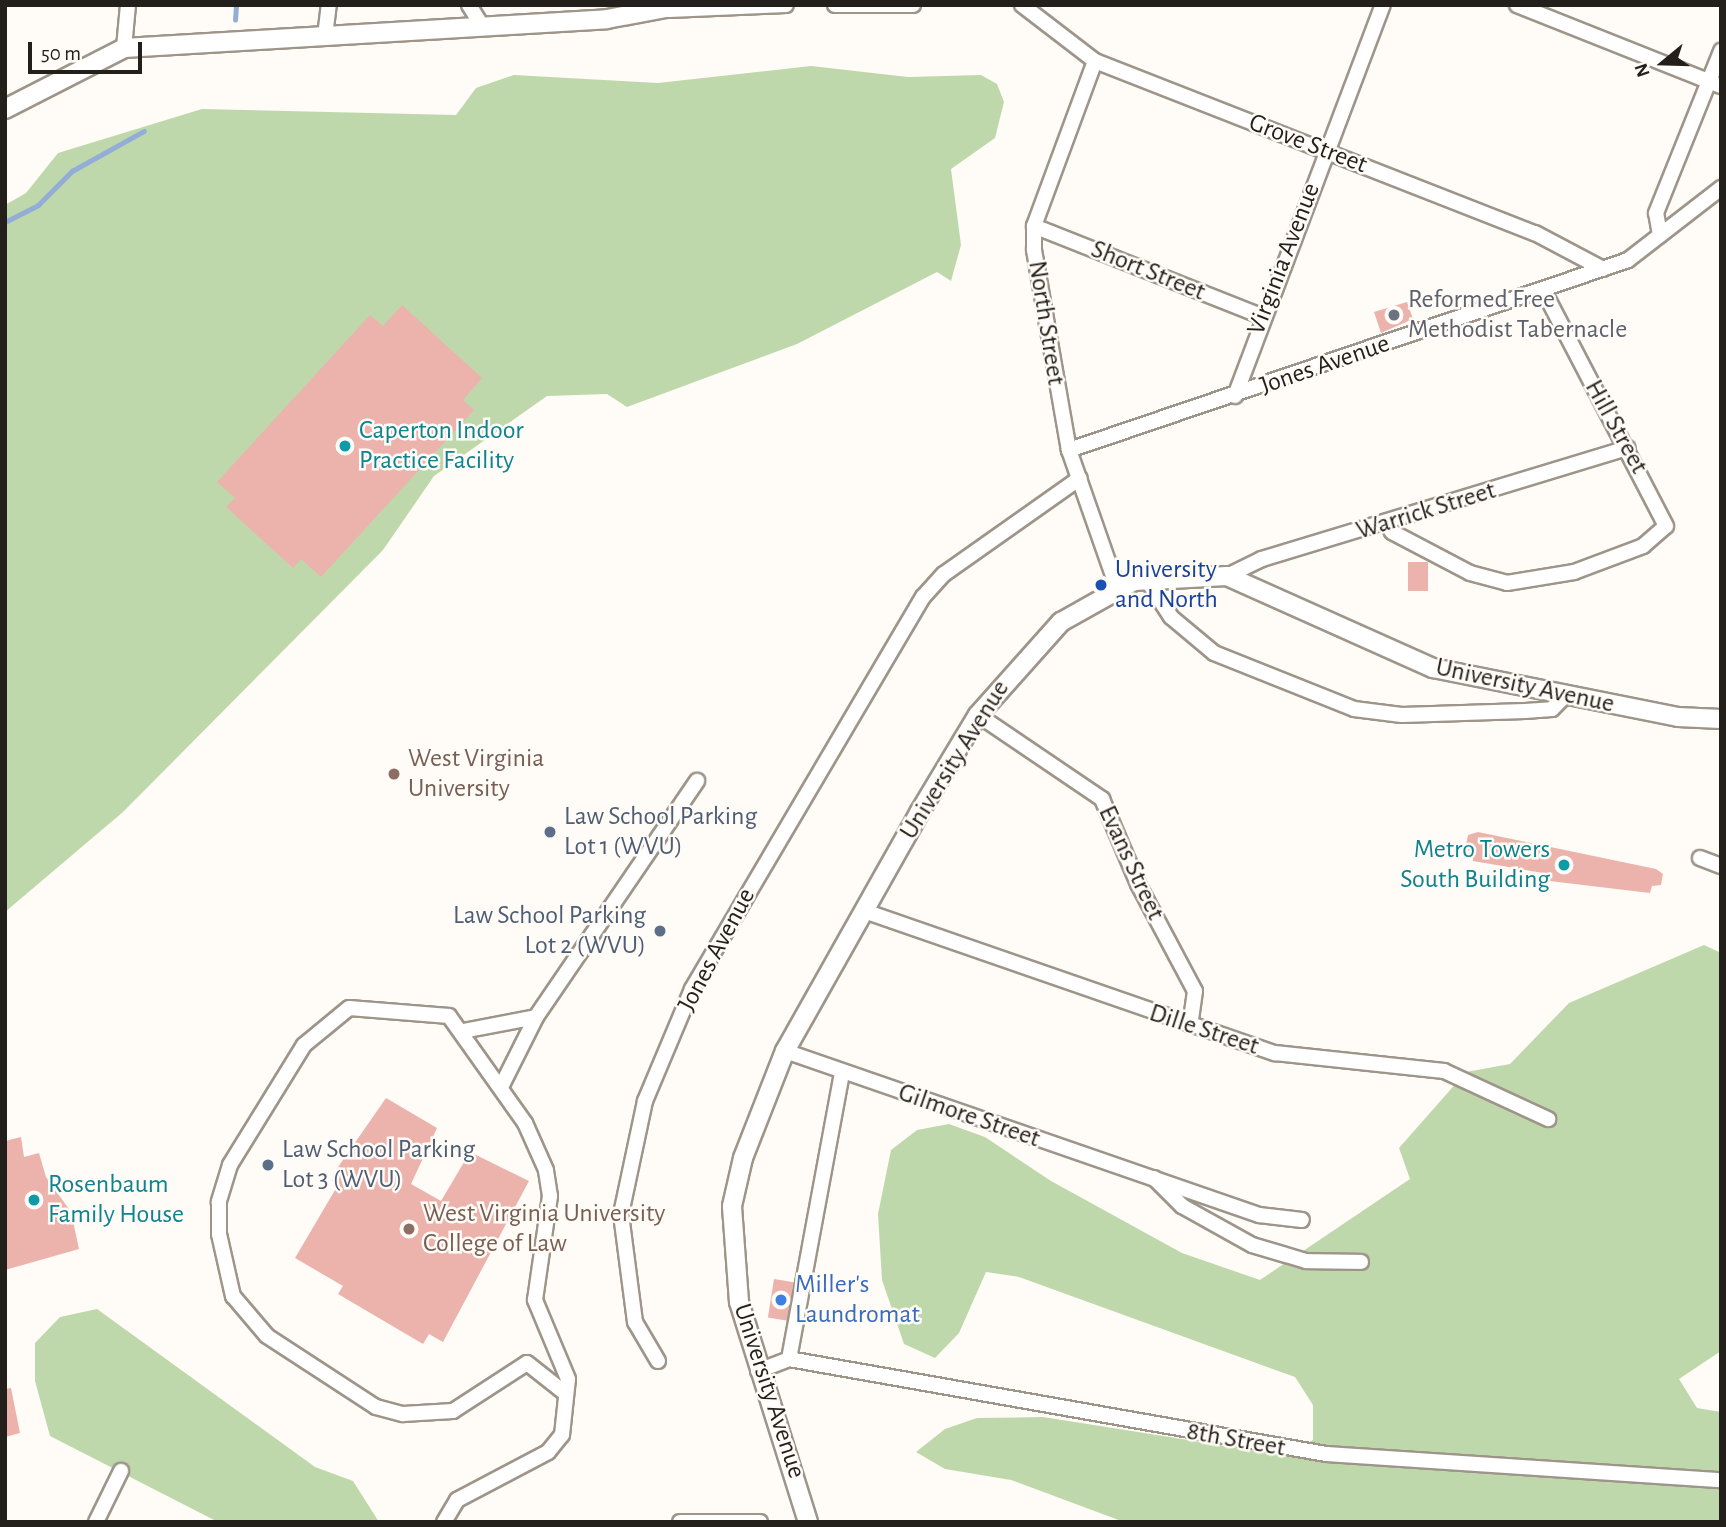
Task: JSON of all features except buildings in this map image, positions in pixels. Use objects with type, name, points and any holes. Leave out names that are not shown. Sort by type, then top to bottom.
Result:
[{"type":"street","points":[[124,48],[128,5]]},
{"type":"street","points":[[325,36],[329,5]]},
{"type":"street","points":[[469,5],[481,24]]},
{"type":"street","points":[[5,109],[124,48],[325,36],[675,8],[786,5]]},
{"type":"street","points":[[835,5],[913,5]]},
{"type":"street","name":"Grove Street","points":[[1021,5],[1095,61],[1535,233],[1603,269]]},
{"type":"street","name":"Virginia Avenue","points":[[1235,396],[1261,316],[1382,5]]},
{"type":"street","points":[[1517,5],[1715,84]]},
{"type":"street","points":[[1660,236],[1656,213],[1715,84],[1721,51]]},
{"type":"street","name":"North Street","points":[[1095,61],[1034,226],[1069,450],[1116,587]]},
{"type":"street","name":"Jones Avenue","points":[[1069,450],[1235,396],[1628,260],[1721,188]]},
{"type":"street","name":"Short Street","points":[[1034,226],[1261,316]]},
{"type":"street","name":"Hill Street","points":[[1387,522],[1392,532],[1470,573],[1507,583],[1574,572],[1643,546],[1666,526],[1544,290]]},
{"type":"street","name":"Warrick Street","points":[[1227,576],[1240,567],[1627,448]]},
{"type":"street","name":"Jones Avenue","points":[[658,1361],[635,1322],[621,1214],[645,1101],[692,989],[923,597],[944,574],[1080,478]]},
{"type":"street","name":"University Avenue","points":[[808,1522],[758,1371],[731,1255],[732,1206],[743,1158],[785,1051],[978,715],[1061,622],[1116,587],[1147,579],[1227,576],[1433,668],[1565,695],[1721,719]]},
{"type":"street","points":[[1147,579],[1193,638],[1245,666],[1354,709],[1402,715],[1552,709],[1565,695]]},
{"type":"street","name":"Evans Street","points":[[978,715],[1102,799],[1138,884],[1195,991],[1190,1025]]},
{"type":"street","points":[[501,1087],[537,1017],[698,781]]},
{"type":"street","points":[[1700,858],[1721,866]]},
{"type":"street","name":"Dille Street","points":[[864,911],[1297,1060],[1444,1071],[1548,1119]]},
{"type":"street","points":[[444,1522],[457,1500],[548,1452],[562,1435],[568,1379],[535,1300],[550,1196],[546,1170],[501,1087],[463,1031],[449,1016],[363,1006],[349,1008],[304,1045],[230,1165],[219,1202],[225,1274],[246,1318],[376,1406],[403,1414],[453,1411],[527,1363],[565,1393]]},
{"type":"street","points":[[463,1031],[537,1017]]},
{"type":"street","name":"Gilmore Street","points":[[785,1051],[842,1073],[1259,1215],[1302,1220]]},
{"type":"street","points":[[758,1371],[789,1359],[842,1073]]},
{"type":"street","name":"Gilmore Street","points":[[1154,1178],[1174,1200],[1252,1245],[1307,1261],[1361,1262]]},
{"type":"street","name":"8th Street","points":[[789,1359],[1326,1454],[1721,1480]]},
{"type":"street","points":[[96,1522],[121,1471]]},
{"type":"street","points":[[680,1522],[760,1522]]},
{"type":"green space","points":[[811,66],[908,77],[981,75],[997,84],[1004,102],[995,138],[951,169],[961,245],[951,281],[937,272],[797,344],[627,407],[607,394],[547,396],[434,476],[383,550],[123,812],[5,912],[5,205],[26,193],[58,153],[202,109],[456,115],[476,88],[514,75],[658,83]]},
{"type":"green space","points":[[1704,945],[1721,953],[1721,1351],[1679,1379],[1697,1408],[1721,1412],[1721,1522],[1124,1522],[1011,1480],[945,1469],[916,1452],[945,1429],[977,1418],[1043,1417],[1283,1455],[1313,1440],[1313,1405],[1295,1377],[1019,1277],[986,1272],[959,1333],[935,1358],[904,1344],[882,1280],[878,1214],[891,1150],[917,1130],[949,1124],[985,1137],[1051,1181],[1182,1253],[1260,1280],[1410,1179],[1399,1148],[1466,1072],[1510,1064],[1569,1003]]},
{"type":"green space","points":[[97,1309],[315,1467],[353,1481],[379,1522],[218,1522],[50,1436],[35,1381],[35,1343],[60,1317]]},
{"type":"waterway","points":[[235,20],[236,5]]},
{"type":"waterway","points":[[5,222],[38,205],[72,171],[144,131]]},
{"type":"place","name":"Reformed Free Methodist Tabernacle","points":[[1394,315]]},
{"type":"place","name":"Caperton Indoor Practice Facility","points":[[345,446]]},
{"type":"place","name":"University and North","points":[[1101,585]]},
{"type":"place","name":"West Virginia University","points":[[394,774]]},
{"type":"place","name":"Law School Parking Lot 1 (WVU)","points":[[550,832]]},
{"type":"place","name":"Metro Towers South Building","points":[[1564,865]]},
{"type":"place","name":"Law School Parking Lot 2 (WVU)","points":[[660,931]]},
{"type":"place","name":"Law School Parking Lot 3 (WVU)","points":[[268,1165]]},
{"type":"place","name":"Rosenbaum Family House","points":[[34,1200]]},
{"type":"place","name":"West Virginia University College of Law","points":[[409,1229]]},
{"type":"place","name":"Miller's Laundromat","points":[[781,1300]]}]
